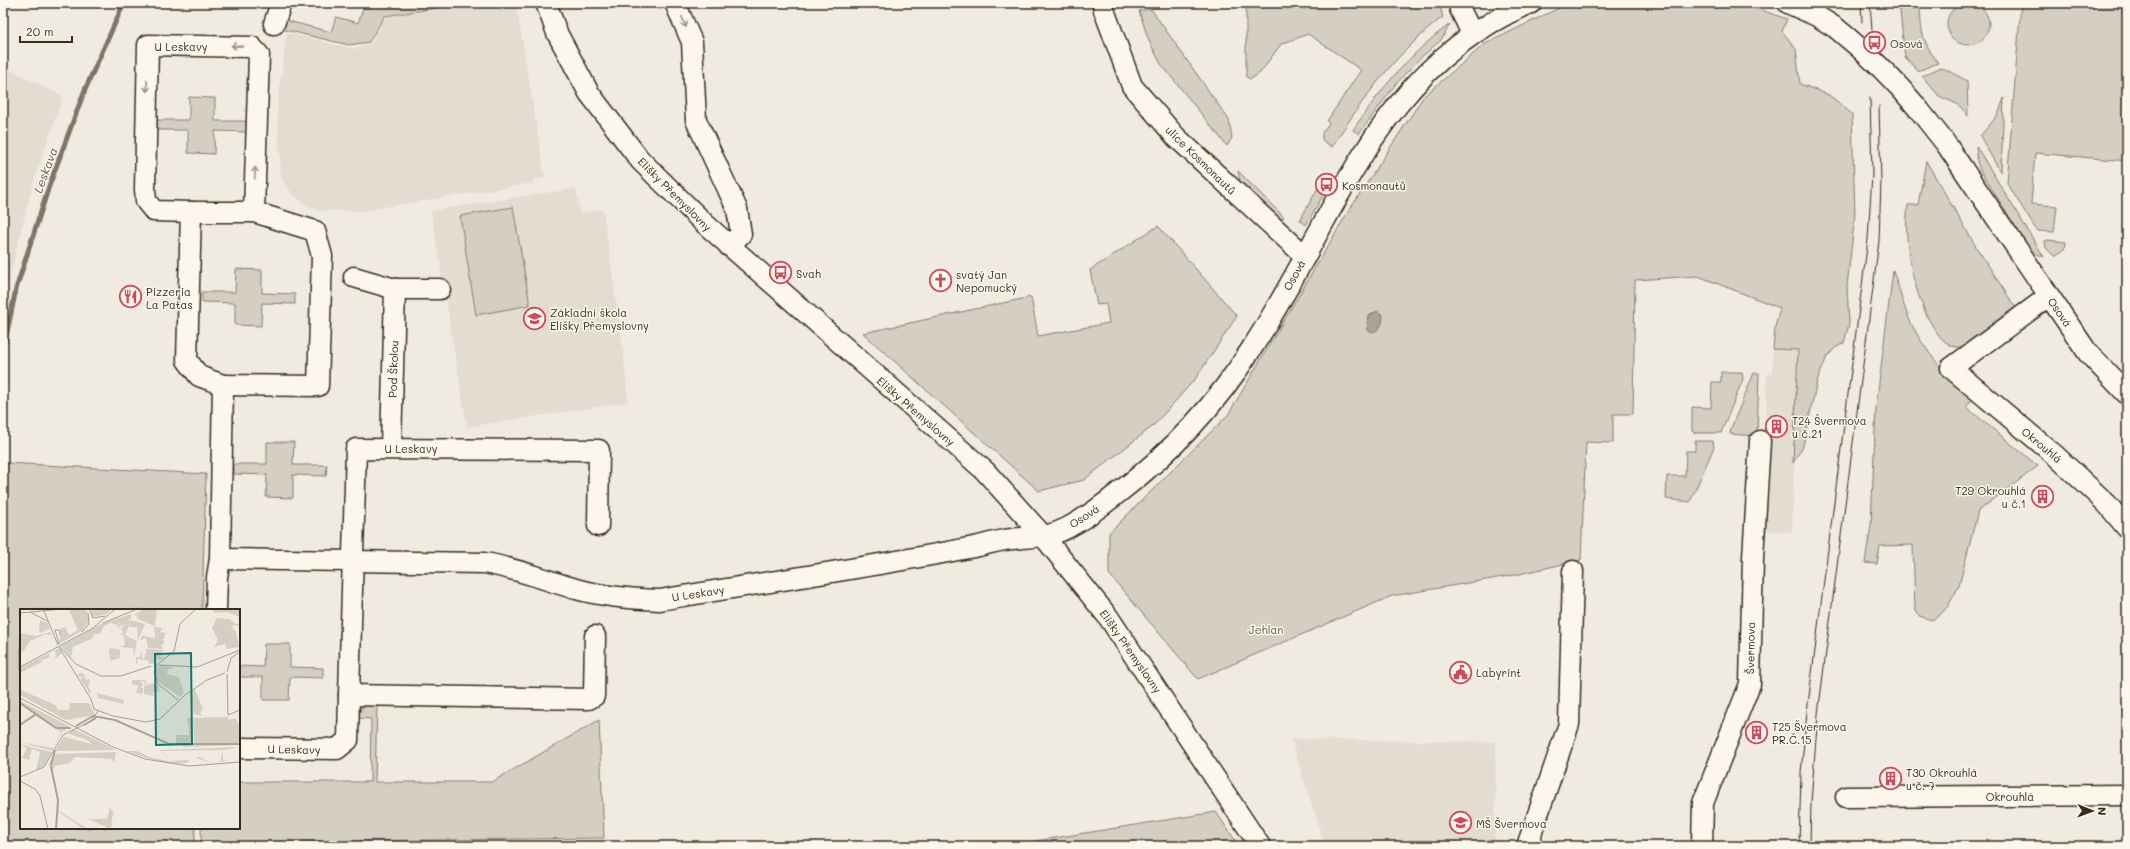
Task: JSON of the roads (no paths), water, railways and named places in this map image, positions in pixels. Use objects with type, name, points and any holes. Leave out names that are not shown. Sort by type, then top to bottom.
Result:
[{"type":"street","points":[[274,24],[281,3]]},
{"type":"street","name":"Elišky Přemyslovny","points":[[546,3],[557,33],[589,93],[640,160],[729,246],[985,471],[1044,537],[1109,618],[1260,846]]},
{"type":"street","points":[[675,3],[692,42],[696,120],[736,209],[741,234],[729,246]]},
{"type":"street","name":"ulice Kosmonautů","points":[[1103,3],[1104,10],[1132,86],[1176,137],[1305,256]]},
{"type":"street","points":[[1459,3],[1460,9],[1472,34]]},
{"type":"street","name":"Osová","points":[[1044,537],[1086,517],[1138,478],[1185,435],[1221,393],[1253,347],[1364,151],[1395,107],[1430,69],[1472,34],[1504,14],[1530,3]]},
{"type":"street","name":"Osová","points":[[1788,3],[1817,16],[1836,28],[1870,57],[1900,86],[1946,144],[2048,297],[2088,353],[2127,394]]},
{"type":"street","name":"U Leskavy","points":[[191,212],[187,360],[199,376],[223,385],[318,386],[322,256],[315,231],[254,212],[154,211],[146,201],[148,45],[252,47],[259,55],[254,212]]},
{"type":"street","points":[[354,277],[395,289],[440,289]]},
{"type":"street","name":"Pod Školou","points":[[391,448],[395,289]]},
{"type":"street","name":"Okrouhlá","points":[[2048,297],[1951,368],[2056,456],[2107,504],[2127,528]]},
{"type":"street","points":[[216,609],[217,578],[220,559],[223,385]]},
{"type":"street","name":"Švermova","points":[[1702,846],[1703,803],[1750,684],[1753,558],[1760,441]]},
{"type":"street","name":"U Leskavy","points":[[240,748],[337,750],[348,740],[356,449],[599,450],[598,526]]},
{"type":"street","name":"U Leskavy","points":[[220,559],[484,563],[509,567],[576,589],[617,598],[660,600],[942,553],[1012,539],[1044,537]]},
{"type":"street","points":[[1527,846],[1569,724],[1573,571]]},
{"type":"street","points":[[349,695],[589,699],[594,696],[595,636]]},
{"type":"street","name":"Okrouhlá","points":[[1846,797],[2127,795]]},
{"type":"waterway","name":"Leskava","points":[[3,351],[16,289],[49,186],[84,92],[124,3]]},
{"type":"tram line","points":[[1861,3],[1862,22]]},
{"type":"tram line","points":[[1870,3],[1872,30]]},
{"type":"tram line","points":[[1799,846],[1801,772],[1807,712],[1868,239],[1872,174],[1870,98]]},
{"type":"tram line","points":[[1810,846],[1811,802],[1818,714],[1879,241],[1881,181],[1879,106]]},
{"type":"place","name":"Osová","points":[[1874,43]]},
{"type":"place","name":"Kosmonautů","points":[[1326,185]]},
{"type":"place","name":"Svah","points":[[780,273]]},
{"type":"place","name":"svatý Jan Nepomucký","points":[[941,280]]},
{"type":"place","name":"Pizzeria La Patas","points":[[131,297]]},
{"type":"place","name":"Základní škola Elišky Přemyslovny","points":[[534,318]]},
{"type":"place","name":"T24 Švermova u č.21","points":[[1776,426]]},
{"type":"place","name":"T29 Okrouhlá u č.1","points":[[2042,496]]},
{"type":"place","name":"Labyrint","points":[[1461,672]]},
{"type":"place","name":"T25 Švermova PR.Č.15","points":[[1756,732]]},
{"type":"place","name":"T30 Okrouhlá u č. 7","points":[[1891,778]]},
{"type":"place","name":"MŠ Švermova","points":[[1461,823]]},
{"type":"park label","name":"Jehlan","points":[[1266,629]]}]
